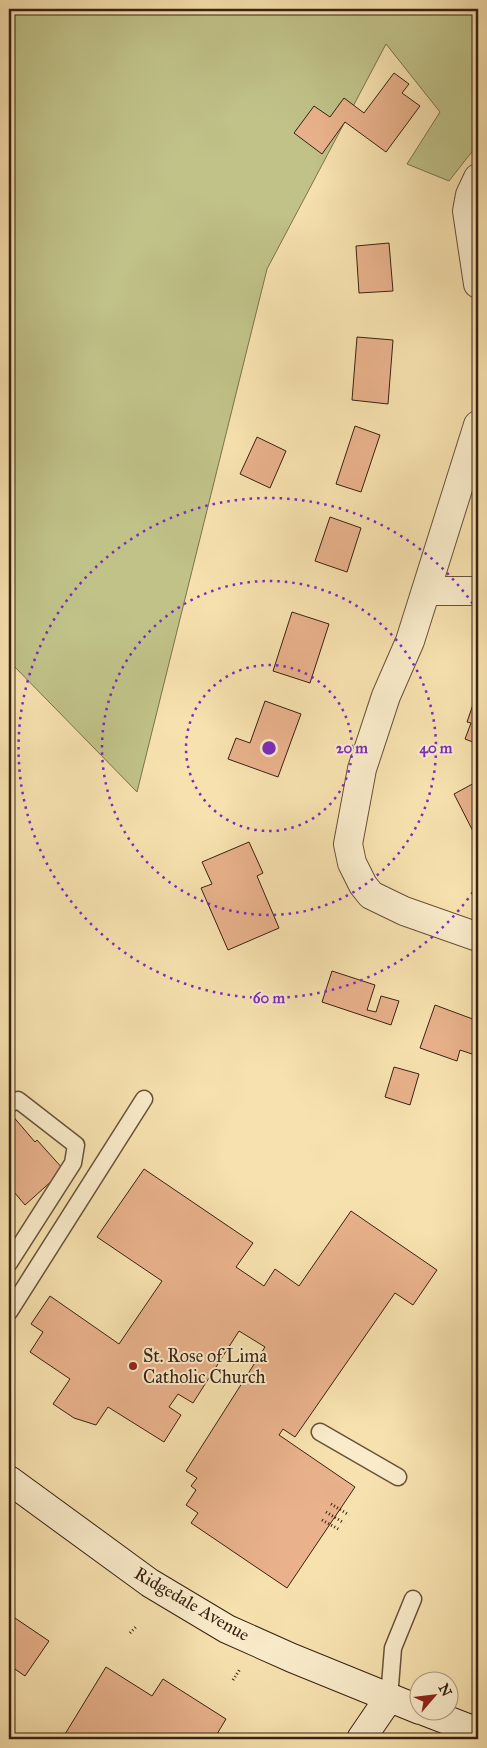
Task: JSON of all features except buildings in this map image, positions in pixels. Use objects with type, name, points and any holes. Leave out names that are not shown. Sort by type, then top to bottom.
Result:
[{"type":"street","points":[[478,178],[470,195],[467,211],[478,284]]},
{"type":"street","points":[[478,425],[410,641],[386,696],[362,769],[348,844],[352,863],[363,885],[371,895],[404,911],[478,937]]},
{"type":"street","points":[[426,591],[478,592]]},
{"type":"street","name":"Ridgedale Avenue","points":[[9,1480],[150,1583],[227,1629],[410,1706]]},
{"type":"street","points":[[361,1739],[389,1698]]},
{"type":"street","name":"Ridgedale Avenue","points":[[446,1720],[478,1732]]},
{"type":"lane","points":[[9,1312],[144,1099]]},
{"type":"lane","points":[[9,1104],[18,1100],[76,1145],[73,1163],[9,1263]]},
{"type":"lane","points":[[320,1432],[398,1477]]},
{"type":"lane","points":[[389,1698],[393,1648],[413,1599]]},
{"type":"path","points":[[332,1504],[349,1515]]},
{"type":"path","points":[[326,1512],[344,1523]]},
{"type":"path","points":[[322,1520],[340,1530]]},
{"type":"path","points":[[130,1633],[136,1627]]},
{"type":"path","points":[[233,1680],[240,1669]]},
{"type":"green space","points":[[9,9],[478,9],[478,144],[449,181],[407,164],[440,112],[386,44],[267,269],[137,792],[9,661]]},
{"type":"place","name":"St. Rose of Lima Catholic Church","points":[[133,1366]]}]
